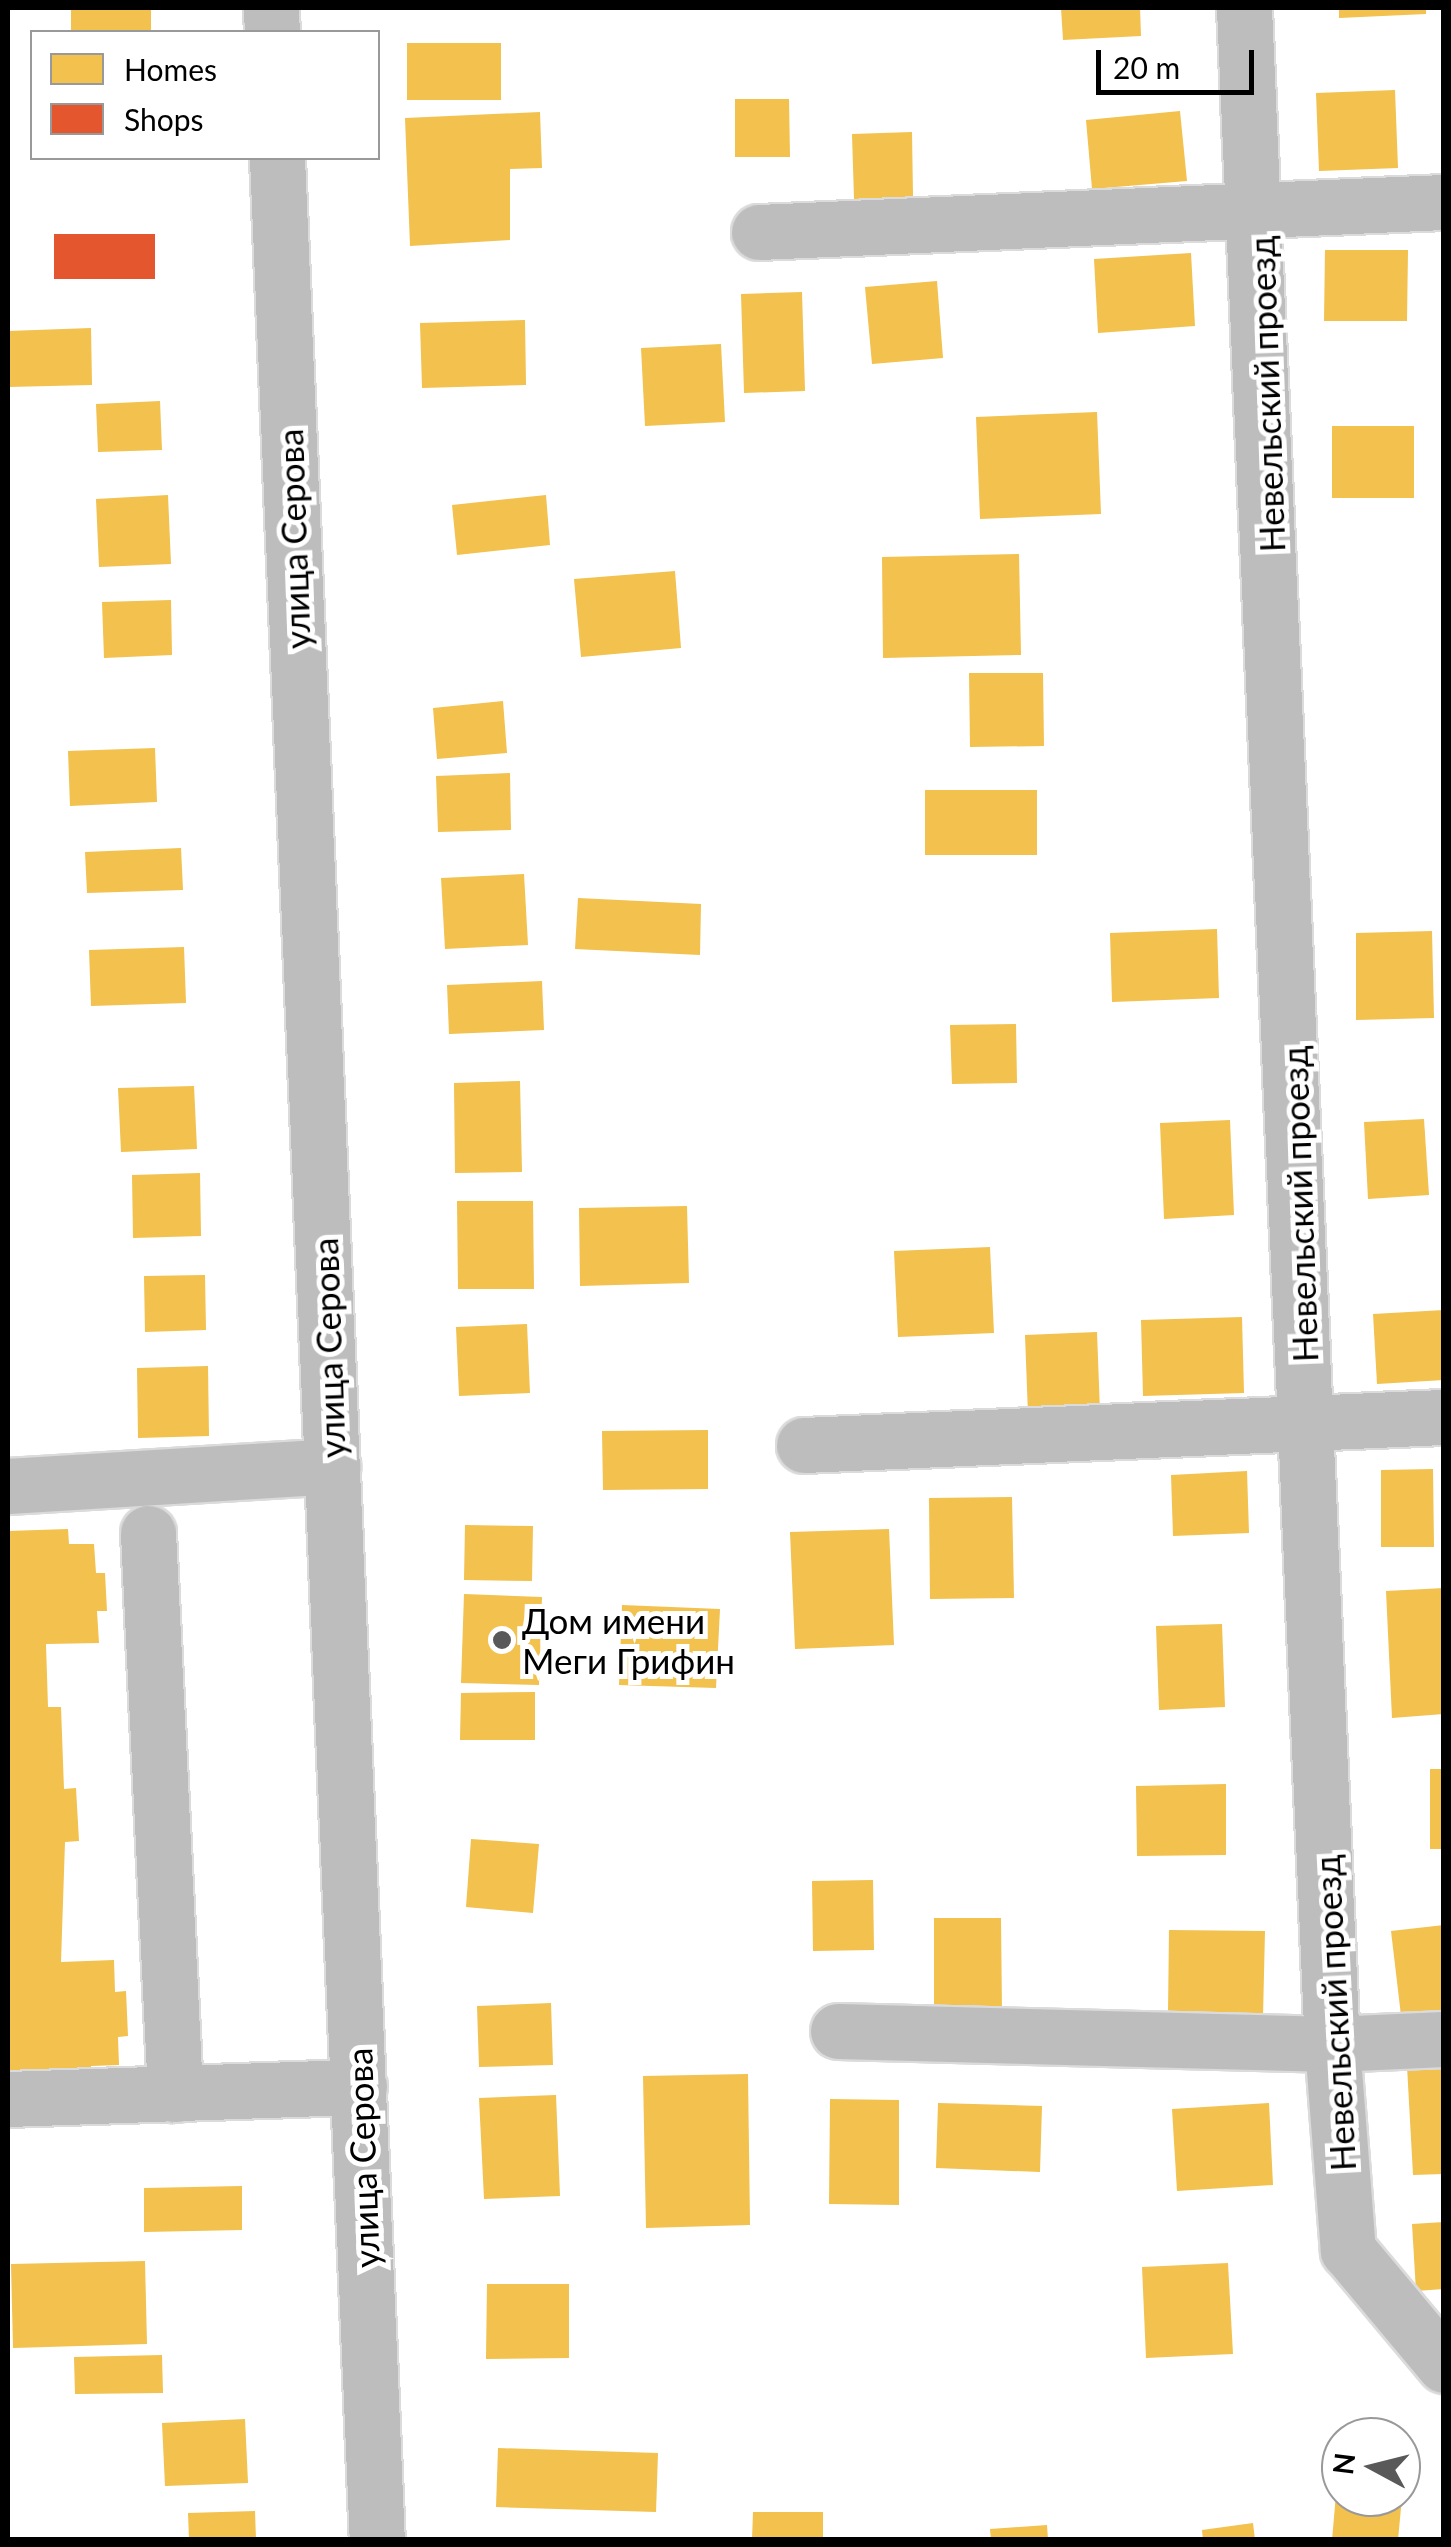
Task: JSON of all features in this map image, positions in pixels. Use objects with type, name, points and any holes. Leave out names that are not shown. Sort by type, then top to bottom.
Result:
[{"type":"main road","name":"Невельский проезд","points":[[1244,8],[1258,210],[1332,2044],[1348,2250],[1444,2365]]},
{"type":"main road","name":"улица Серова","points":[[277,160],[376,2540]]},
{"type":"main road","points":[[759,232],[1444,202]]},
{"type":"main road","points":[[804,1444],[1444,1416]]},
{"type":"main road","points":[[8,1486],[332,1466]]},
{"type":"main road","points":[[148,1533],[175,2094]]},
{"type":"main road","points":[[838,2031],[1332,2044],[1444,2039]]},
{"type":"main road","points":[[8,2099],[359,2088]]},
{"type":"building: Homes","points":[[71,8],[151,8],[151,30],[71,30]]},
{"type":"building: Homes","points":[[1061,8],[1140,8],[1141,36],[1063,40]]},
{"type":"building: Homes","points":[[1339,8],[1426,8],[1426,14],[1339,18]]},
{"type":"building: Homes","points":[[407,43],[501,43],[501,100],[407,100]]},
{"type":"building: Homes","points":[[1395,90],[1398,168],[1319,171],[1316,93]]},
{"type":"building: Homes","points":[[735,99],[789,99],[790,157],[735,157]]},
{"type":"building: Homes","points":[[1180,111],[1187,181],[1092,189],[1086,120]]},
{"type":"building: Homes","points":[[540,112],[542,168],[510,169],[510,240],[410,246],[405,118]]},
{"type":"building: Homes","points":[[912,132],[913,197],[854,199],[852,134]]},
{"type":"building: Homes","points":[[1325,250],[1408,250],[1407,321],[1324,321]]},
{"type":"building: Homes","points":[[1191,253],[1195,326],[1098,333],[1094,259]]},
{"type":"building: Homes","points":[[937,281],[943,358],[872,364],[865,287]]},
{"type":"building: Homes","points":[[802,292],[805,391],[744,393],[741,294]]},
{"type":"building: Homes","points":[[525,320],[526,385],[422,388],[420,323]]},
{"type":"building: Homes","points":[[91,328],[92,385],[8,387],[8,331]]},
{"type":"building: Homes","points":[[721,344],[725,422],[645,426],[641,348]]},
{"type":"building: Homes","points":[[160,401],[162,450],[98,452],[96,404]]},
{"type":"building: Homes","points":[[1097,412],[1101,514],[980,519],[976,417]]},
{"type":"building: Homes","points":[[1332,426],[1414,426],[1414,498],[1332,498]]},
{"type":"building: Homes","points":[[168,495],[171,564],[99,567],[96,499]]},
{"type":"building: Homes","points":[[546,495],[550,545],[457,555],[452,505]]},
{"type":"building: Homes","points":[[1019,554],[1021,655],[883,658],[882,557]]},
{"type":"building: Homes","points":[[675,571],[681,648],[581,657],[574,579]]},
{"type":"building: Homes","points":[[171,600],[172,655],[104,658],[102,602]]},
{"type":"building: Homes","points":[[969,673],[1043,673],[1044,746],[970,747]]},
{"type":"building: Homes","points":[[503,701],[507,753],[437,759],[433,708]]},
{"type":"building: Homes","points":[[155,748],[157,802],[70,806],[68,751]]},
{"type":"building: Homes","points":[[510,773],[511,830],[438,832],[436,776]]},
{"type":"building: Homes","points":[[925,790],[1037,790],[1037,855],[925,855]]},
{"type":"building: Homes","points":[[181,848],[183,890],[87,893],[85,852]]},
{"type":"building: Homes","points":[[524,874],[528,945],[445,949],[441,878]]},
{"type":"building: Homes","points":[[578,898],[701,904],[700,955],[575,949]]},
{"type":"building: Homes","points":[[1217,929],[1219,998],[1112,1002],[1110,933]]},
{"type":"building: Homes","points":[[1432,931],[1434,1018],[1356,1020],[1356,933]]},
{"type":"building: Homes","points":[[184,947],[186,1003],[91,1006],[89,950]]},
{"type":"building: Homes","points":[[542,981],[544,1030],[449,1034],[447,985]]},
{"type":"building: Homes","points":[[1016,1024],[1017,1083],[952,1084],[950,1025]]},
{"type":"building: Homes","points":[[520,1081],[522,1172],[455,1173],[454,1083]]},
{"type":"building: Homes","points":[[194,1086],[197,1149],[121,1152],[118,1088]]},
{"type":"building: Homes","points":[[1424,1119],[1429,1195],[1368,1199],[1364,1122]]},
{"type":"building: Homes","points":[[1230,1120],[1234,1215],[1164,1219],[1160,1123]]},
{"type":"building: Homes","points":[[200,1173],[201,1236],[133,1238],[132,1175]]},
{"type":"building: Homes","points":[[457,1201],[533,1201],[534,1289],[458,1289]]},
{"type":"building: Homes","points":[[687,1206],[689,1283],[580,1286],[579,1208]]},
{"type":"building: Homes","points":[[990,1247],[994,1333],[898,1337],[894,1251]]},
{"type":"building: Homes","points":[[205,1275],[206,1330],[145,1332],[144,1276]]},
{"type":"building: Homes","points":[[1444,1310],[1444,1380],[1377,1384],[1373,1314]]},
{"type":"building: Homes","points":[[1242,1317],[1244,1393],[1143,1396],[1141,1320]]},
{"type":"building: Homes","points":[[527,1324],[530,1393],[459,1396],[456,1327]]},
{"type":"building: Homes","points":[[1097,1332],[1100,1412],[1028,1415],[1025,1335]]},
{"type":"building: Homes","points":[[208,1366],[209,1436],[138,1438],[137,1368]]},
{"type":"building: Homes","points":[[708,1430],[708,1489],[603,1490],[602,1431]]},
{"type":"building: Homes","points":[[1433,1469],[1434,1547],[1381,1547],[1381,1470]]},
{"type":"building: Homes","points":[[1247,1471],[1249,1533],[1173,1536],[1171,1475]]},
{"type":"building: Homes","points":[[1012,1497],[1014,1598],[930,1599],[929,1498]]},
{"type":"building: Homes","points":[[465,1525],[533,1526],[532,1581],[464,1580]]},
{"type":"building: Homes","points":[[68,1529],[69,1544],[94,1544],[96,1573],[105,1573],[107,1611],[97,1611],[99,1643],[46,1644],[48,1707],[61,1707],[64,1789],[76,1788],[79,1841],[65,1842],[61,1962],[114,1960],[115,1992],[126,1991],[128,2036],[118,2037],[119,2065],[91,2066],[91,2075],[8,2078],[8,1531]]},
{"type":"building: Homes","points":[[889,1529],[894,1645],[795,1649],[790,1532]]},
{"type":"building: Homes","points":[[1444,1588],[1444,1714],[1392,1718],[1386,1591]]},
{"type":"building: Homes","name":"Дом имени Меги Грифин","points":[[464,1594],[542,1597],[539,1685],[461,1683]]},
{"type":"building: Homes","points":[[622,1605],[720,1609],[716,1688],[619,1685]]},
{"type":"building: Homes","points":[[1222,1624],[1225,1707],[1159,1710],[1156,1626]]},
{"type":"building: Homes","points":[[535,1692],[535,1740],[460,1740],[461,1693]]},
{"type":"building: Homes","points":[[1430,1769],[1444,1769],[1444,1849],[1430,1849]]},
{"type":"building: Homes","points":[[1226,1784],[1226,1855],[1137,1856],[1136,1786]]},
{"type":"building: Homes","points":[[471,1839],[539,1844],[533,1913],[466,1907]]},
{"type":"building: Homes","points":[[873,1880],[874,1950],[813,1951],[812,1881]]},
{"type":"building: Homes","points":[[934,1918],[1001,1918],[1002,2014],[934,2014]]},
{"type":"building: Homes","points":[[1444,1925],[1444,2019],[1402,2024],[1391,1931]]},
{"type":"building: Homes","points":[[1169,1930],[1265,1931],[1263,2016],[1168,2014]]},
{"type":"building: Homes","points":[[551,2003],[553,2065],[479,2067],[477,2006]]},
{"type":"building: Homes","points":[[1444,2064],[1444,2174],[1413,2175],[1407,2066]]},
{"type":"building: Homes","points":[[748,2074],[750,2225],[646,2228],[643,2076]]},
{"type":"building: Homes","points":[[556,2095],[560,2196],[484,2199],[479,2098]]},
{"type":"building: Homes","points":[[830,2099],[899,2100],[899,2205],[829,2204]]},
{"type":"building: Homes","points":[[938,2103],[1042,2106],[1040,2172],[936,2168]]},
{"type":"building: Homes","points":[[1269,2103],[1273,2185],[1177,2191],[1172,2109]]},
{"type":"building: Homes","points":[[242,2186],[242,2230],[144,2232],[144,2188]]},
{"type":"building: Homes","points":[[1444,2222],[1444,2289],[1416,2291],[1412,2224]]},
{"type":"building: Homes","points":[[145,2261],[147,2344],[13,2348],[11,2264]]},
{"type":"building: Homes","points":[[1228,2263],[1233,2354],[1146,2358],[1142,2267]]},
{"type":"building: Homes","points":[[487,2284],[569,2284],[569,2358],[486,2359]]},
{"type":"building: Homes","points":[[162,2355],[163,2393],[75,2394],[74,2357]]},
{"type":"building: Homes","points":[[245,2419],[248,2483],[165,2486],[162,2423]]},
{"type":"building: Homes","points":[[498,2448],[658,2453],[656,2512],[496,2507]]},
{"type":"building: Homes","points":[[255,2511],[256,2540],[189,2540],[188,2513]]},
{"type":"building: Homes","points":[[753,2512],[823,2512],[823,2540],[752,2540]]},
{"type":"building: Homes","points":[[1334,2517],[1400,2517],[1398,2540],[1332,2540]]},
{"type":"building: Homes","points":[[1253,2523],[1255,2540],[1203,2540],[1202,2530]]},
{"type":"building: Homes","points":[[1047,2525],[1048,2540],[991,2540],[990,2529]]},
{"type":"building: Shops","points":[[54,234],[155,234],[155,279],[54,279]]},
{"type":"place","name":"Дом имени Меги Грифин","points":[[502,1640]]}]
